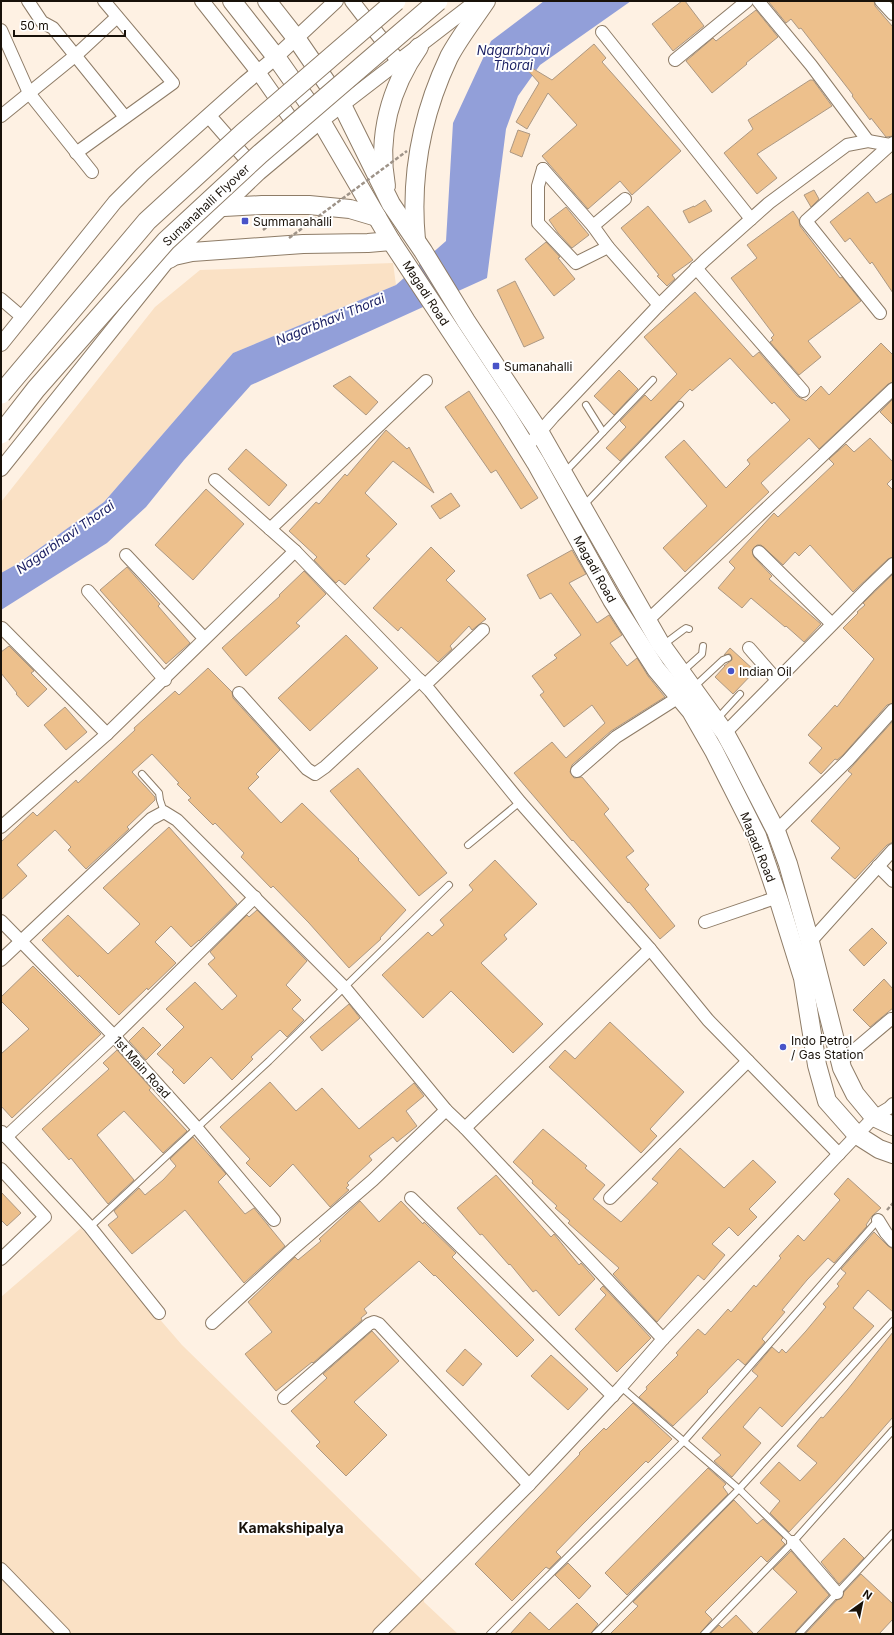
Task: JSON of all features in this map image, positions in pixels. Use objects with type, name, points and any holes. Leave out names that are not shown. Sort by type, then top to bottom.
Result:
[{"type":"highway","points":[[1,394],[147,221],[242,134],[396,1]]},
{"type":"highway","name":"Sumanahalli Flyover","points":[[1,434],[36,389],[166,241],[260,154],[438,1]]},
{"type":"main road","name":"Magadi Road","points":[[232,1],[276,57],[321,121],[405,262],[449,327],[526,448],[612,600],[656,669],[686,693],[720,727],[752,781],[776,831],[788,864],[810,942],[840,1062],[855,1094],[874,1117],[893,1126]]},
{"type":"main road","name":"Magadi Road","points":[[266,1],[296,38],[342,105],[391,204],[540,433],[583,506],[647,621],[681,673],[691,711],[714,751],[753,829],[778,897],[802,978],[817,1065],[827,1101],[857,1135],[879,1149],[893,1154]]},
{"type":"main road","points":[[419,246],[414,214],[417,163],[428,110],[450,56],[486,1]]},
{"type":"main road","points":[[391,204],[386,184],[384,164],[383,144],[385,124],[396,86],[409,61],[419,47]]},
{"type":"main road","points":[[224,207],[293,205],[350,209],[377,217]]},
{"type":"main road","points":[[169,260],[174,256],[192,252],[303,244],[392,241]]},
{"type":"street","points":[[28,1],[42,22],[53,28],[125,117]]},
{"type":"street","points":[[76,153],[173,83],[104,1]]},
{"type":"street","points":[[202,1],[258,72],[303,136]]},
{"type":"street","points":[[1,344],[115,202],[143,174],[276,57],[336,1]]},
{"type":"street","points":[[352,1],[399,62]]},
{"type":"street","points":[[1,469],[169,260],[259,172],[321,121],[477,1]]},
{"type":"street","points":[[675,60],[747,1]]},
{"type":"street","points":[[758,1],[811,66],[868,141]]},
{"type":"street","points":[[881,1],[893,14]]},
{"type":"street","points":[[1,116],[76,55],[117,17]]},
{"type":"street","points":[[1,30],[29,93],[92,172]]},
{"type":"street","points":[[602,32],[751,219]]},
{"type":"street","points":[[209,116],[259,172]]},
{"type":"street","points":[[526,448],[553,417],[659,305],[696,268],[769,203],[847,145],[868,141],[892,144]]},
{"type":"street","points":[[880,313],[806,221],[892,144]]},
{"type":"street","points":[[608,247],[576,263],[538,223],[538,186],[543,169],[659,305]]},
{"type":"street","points":[[593,226],[625,198]]},
{"type":"street","points":[[696,268],[803,392]]},
{"type":"street","points":[[1,301],[22,317]]},
{"type":"street","points":[[270,529],[426,381]]},
{"type":"street","points":[[647,621],[893,389]]},
{"type":"street","points":[[215,480],[295,551],[422,683],[520,802],[650,949],[708,1020],[839,1154]]},
{"type":"street","points":[[1,827],[107,734],[165,680],[204,638],[295,551]]},
{"type":"street","points":[[759,552],[832,624]]},
{"type":"street","points":[[126,555],[204,638]]},
{"type":"street","points":[[720,727],[777,680],[893,564]]},
{"type":"street","points":[[88,591],[165,680]]},
{"type":"street","points":[[2,628],[107,734]]},
{"type":"street","points":[[239,693],[307,769],[315,774],[483,630]]},
{"type":"street","points":[[749,648],[777,680]]},
{"type":"street","points":[[577,771],[616,737],[686,693]]},
{"type":"street","points":[[776,831],[848,760],[893,710]]},
{"type":"street","points":[[1,960],[151,819],[164,812],[177,820],[345,988],[446,1110],[465,1128],[663,1340]]},
{"type":"street","points":[[810,942],[893,850]]},
{"type":"street","points":[[878,866],[893,881]]},
{"type":"street","points":[[705,922],[778,897]]},
{"type":"street","points":[[159,1313],[90,1227],[4,1134],[114,1036],[255,898]]},
{"type":"street","name":"1st Main Road","points":[[1,921],[114,1036],[196,1127],[274,1220]]},
{"type":"street","points":[[465,1128],[650,949]]},
{"type":"street","points":[[840,1062],[891,1019]]},
{"type":"street","points":[[610,1198],[748,1061]]},
{"type":"street","points":[[379,1634],[529,1485],[617,1392],[663,1340],[874,1117],[893,1104]]},
{"type":"street","points":[[212,1323],[295,1246],[373,1180],[446,1110]]},
{"type":"street","points":[[1,1169],[45,1217],[1,1259]]},
{"type":"street","points":[[411,1198],[617,1392]]},
{"type":"street","points":[[878,1220],[893,1241]]},
{"type":"street","points":[[284,1398],[369,1324],[374,1322],[379,1324],[529,1485]]},
{"type":"street","points":[[793,1542],[837,1593]]},
{"type":"street","points":[[1,1569],[64,1634]]},
{"type":"lane","points":[[564,474],[653,380]]},
{"type":"lane","points":[[586,405],[604,432]]},
{"type":"lane","points":[[583,506],[680,405]]},
{"type":"lane","points":[[662,646],[686,628],[689,629]]},
{"type":"lane","points":[[681,673],[702,654],[703,646]]},
{"type":"lane","points":[[686,693],[723,660],[728,658]]},
{"type":"lane","points":[[720,727],[740,694]]},
{"type":"lane","points":[[142,774],[160,793],[160,800],[164,812]]},
{"type":"lane","points":[[468,845],[520,802]]},
{"type":"lane","points":[[90,1227],[196,1127],[270,1061],[449,885]]},
{"type":"lane","points":[[490,1634],[684,1441],[878,1220]]},
{"type":"lane","points":[[595,1634],[739,1488],[893,1321]]},
{"type":"lane","points":[[617,1392],[684,1441],[739,1488],[793,1542]]},
{"type":"lane","points":[[704,1634],[793,1542],[893,1430]]},
{"type":"lane","points":[[799,1634],[893,1533]]},
{"type":"path","points":[[289,238],[408,151]]},
{"type":"path","points":[[242,248],[293,205]]},
{"type":"shaded area","points":[[393,263],[396,285],[233,353],[104,502],[19,563],[1,573],[1,502],[155,307],[200,270]]},
{"type":"shaded area","points":[[81,1228],[182,1345],[424,1582],[424,1602],[458,1634],[1,1634],[1,1297]]},
{"type":"water","name":"Nagarbhavi Thorai","points":[[544,1],[631,1],[540,65],[518,96],[506,129],[487,278],[251,385],[184,460],[146,507],[107,543],[1,610],[1,573],[19,563],[104,502],[233,353],[396,285],[446,241],[453,123],[491,41]]},
{"type":"building","points":[[682,1],[685,1],[704,26],[673,51],[652,24]]},
{"type":"building","points":[[768,1],[874,1],[875,6],[893,27],[893,136],[886,137],[871,118],[870,120],[852,96],[853,95],[801,28],[799,29],[791,19],[786,23]]},
{"type":"building","points":[[756,10],[778,37],[712,93],[686,61],[713,38],[716,41]]},
{"type":"building","points":[[594,44],[606,58],[602,62],[681,151],[632,195],[620,181],[588,209],[542,156],[577,125],[548,93],[527,129],[516,122],[539,83],[525,67],[527,65],[552,80]]},
{"type":"building","points":[[810,80],[813,80],[832,106],[757,154],[777,178],[757,194],[724,153],[753,129],[748,120]]},
{"type":"building","points":[[518,130],[530,134],[522,157],[510,152]]},
{"type":"building","points":[[814,190],[819,199],[811,207],[804,195]]},
{"type":"building","points":[[868,192],[876,203],[893,193],[893,293],[872,262],[870,264],[850,238],[845,242],[830,222]]},
{"type":"building","points":[[705,200],[712,211],[689,223],[683,211],[694,207]]},
{"type":"building","points":[[648,206],[693,260],[672,275],[675,279],[667,286],[657,276],[659,275],[621,228]]},
{"type":"building","points":[[566,207],[589,235],[572,248],[558,233],[549,220]]},
{"type":"building","points":[[793,211],[799,220],[800,226],[840,278],[842,277],[861,301],[808,341],[821,357],[799,375],[770,342],[773,340],[771,338],[774,335],[731,278],[757,258],[747,245]]},
{"type":"building","points":[[546,242],[560,257],[558,258],[575,279],[554,296],[525,259]]},
{"type":"building","points":[[515,281],[544,338],[524,347],[497,290]]},
{"type":"building","points":[[695,292],[753,357],[759,352],[797,396],[806,401],[821,386],[829,395],[881,343],[893,355],[893,382],[888,384],[819,449],[809,438],[761,483],[769,492],[685,572],[663,548],[707,506],[665,457],[684,440],[726,488],[750,464],[747,460],[790,420],[774,402],[772,404],[730,358],[692,391],[690,389],[620,461],[606,448],[626,427],[620,421],[645,395],[651,401],[677,374],[644,337]]},
{"type":"building","points":[[619,370],[638,389],[614,415],[594,396]]},
{"type":"building","points":[[350,376],[378,402],[366,415],[333,386]]},
{"type":"building","points":[[469,391],[538,498],[521,509],[496,470],[491,473],[445,407]]},
{"type":"building","points":[[893,399],[893,425],[880,412]]},
{"type":"building","points":[[386,430],[407,449],[409,447],[434,493],[393,461],[365,493],[397,524],[366,556],[370,559],[345,585],[339,580],[336,583],[314,560],[317,557],[289,531],[316,502],[319,504],[345,474],[347,476]]},
{"type":"building","points":[[870,438],[893,462],[893,478],[887,484],[893,490],[893,557],[888,559],[853,592],[810,545],[799,556],[795,552],[783,565],[761,545],[757,545],[752,550],[754,557],[772,576],[769,579],[821,624],[804,642],[751,598],[742,608],[718,588],[735,568],[729,562],[774,513],[778,517],[834,464],[829,459],[846,444],[854,452]]},
{"type":"building","points":[[246,449],[287,485],[269,506],[228,469]]},
{"type":"building","points":[[206,489],[244,524],[193,580],[155,545]]},
{"type":"building","points":[[451,493],[460,506],[440,519],[431,506]]},
{"type":"building","points":[[431,547],[455,571],[446,580],[486,619],[472,630],[469,626],[450,646],[452,649],[438,662],[401,627],[398,631],[373,608]]},
{"type":"building","points":[[572,550],[586,574],[569,583],[597,623],[609,615],[622,635],[610,643],[627,666],[637,658],[648,676],[665,697],[611,731],[572,765],[570,772],[574,778],[582,777],[609,809],[604,814],[634,851],[626,857],[649,885],[645,889],[675,926],[660,939],[629,902],[628,903],[573,840],[572,841],[514,773],[552,742],[566,758],[605,723],[592,705],[564,727],[540,695],[544,692],[532,676],[557,658],[554,655],[581,635],[551,593],[540,599],[527,575]]},
{"type":"building","points":[[127,567],[160,604],[158,606],[190,643],[166,664],[100,590]]},
{"type":"building","points":[[304,571],[326,594],[296,623],[300,626],[246,676],[222,648],[280,596],[279,595]]},
{"type":"building","points":[[893,574],[893,703],[887,705],[843,755],[837,760],[835,759],[821,774],[809,763],[822,748],[808,735],[835,705],[837,707],[874,659],[843,628],[865,605],[863,603]]},
{"type":"building","points":[[346,635],[378,668],[310,731],[278,698]]},
{"type":"building","points":[[9,646],[34,671],[31,673],[47,689],[28,707],[16,694],[17,693],[1,673],[1,652]]},
{"type":"building","points":[[730,648],[755,671],[733,694],[715,677],[724,666],[732,660],[730,654],[724,655]]},
{"type":"building","points":[[208,668],[232,692],[233,698],[280,750],[256,774],[259,777],[248,788],[281,823],[302,803],[359,859],[358,860],[406,910],[380,938],[381,939],[349,968],[309,923],[273,886],[271,888],[241,857],[244,853],[215,823],[213,825],[188,800],[191,798],[152,754],[132,772],[155,797],[155,800],[127,827],[129,829],[86,869],[68,850],[71,847],[55,830],[17,865],[27,876],[1,900],[1,842],[33,812],[37,816],[76,780],[78,783],[135,730],[134,728],[175,691],[179,695]]},
{"type":"building","points":[[65,707],[87,732],[66,750],[44,725]]},
{"type":"building","points":[[893,721],[893,842],[887,845],[855,879],[831,858],[840,848],[811,821],[852,774],[848,771]]},
{"type":"building","points":[[358,768],[447,873],[419,896],[330,791]]},
{"type":"building","points":[[169,827],[237,904],[191,947],[171,926],[155,942],[176,963],[119,1015],[79,975],[78,977],[42,940],[68,915],[108,954],[140,924],[103,888]]},
{"type":"building","points":[[495,860],[537,904],[504,935],[507,939],[481,963],[543,1024],[513,1053],[451,991],[423,1018],[382,975],[428,932],[432,936],[444,925],[440,920],[473,890],[469,885]]},
{"type":"building","points":[[257,910],[307,961],[286,985],[301,1000],[292,1009],[304,1020],[287,1037],[280,1030],[251,1057],[253,1059],[232,1080],[211,1057],[184,1084],[172,1072],[174,1070],[157,1054],[184,1027],[166,1009],[195,982],[222,1010],[237,996],[208,964],[215,958],[210,952],[247,915],[249,917]]},
{"type":"building","points":[[872,928],[887,943],[864,966],[849,950]]},
{"type":"building","points":[[33,966],[101,1034],[12,1118],[1,1106],[1,1054],[29,1029],[1,1001],[1,997]]},
{"type":"building","points":[[884,979],[893,989],[893,1008],[870,1027],[853,1010]]},
{"type":"building","points":[[349,1004],[360,1018],[322,1051],[310,1037]]},
{"type":"building","points":[[610,1022],[684,1092],[650,1129],[657,1136],[641,1153],[549,1067],[565,1050],[575,1059]]},
{"type":"building","points":[[143,1027],[161,1045],[146,1060],[129,1041]]},
{"type":"building","points":[[117,1050],[151,1088],[149,1090],[187,1131],[163,1153],[124,1111],[97,1135],[134,1180],[108,1204],[71,1158],[69,1160],[42,1129],[109,1069],[103,1063]]},
{"type":"building","points":[[270,1082],[296,1111],[322,1088],[359,1129],[414,1083],[424,1096],[406,1111],[417,1126],[397,1142],[393,1137],[369,1156],[372,1160],[347,1183],[349,1185],[346,1188],[349,1190],[330,1207],[293,1164],[270,1187],[246,1163],[250,1159],[220,1127]]},
{"type":"building","points":[[543,1129],[587,1166],[585,1168],[605,1185],[593,1199],[621,1222],[658,1183],[652,1179],[680,1148],[724,1188],[753,1160],[776,1182],[749,1209],[757,1217],[738,1236],[729,1227],[712,1244],[725,1255],[704,1280],[698,1275],[657,1322],[613,1274],[619,1268],[568,1223],[570,1221],[555,1208],[557,1206],[532,1183],[533,1181],[513,1162]]},
{"type":"building","points":[[193,1137],[226,1174],[218,1182],[245,1214],[254,1208],[285,1246],[244,1283],[185,1210],[132,1254],[108,1225],[118,1217],[114,1211],[139,1188],[145,1195],[163,1180],[176,1166],[170,1159]]},
{"type":"building","points":[[496,1175],[551,1237],[554,1234],[579,1265],[581,1263],[595,1279],[559,1316],[536,1290],[533,1292],[510,1264],[509,1265],[482,1234],[480,1235],[457,1208]]},
{"type":"building","points":[[848,1178],[881,1208],[872,1216],[866,1225],[867,1226],[834,1263],[828,1258],[807,1280],[782,1310],[785,1312],[762,1339],[765,1342],[745,1365],[738,1359],[707,1391],[708,1392],[673,1426],[639,1397],[647,1389],[646,1387],[678,1355],[676,1353],[698,1329],[705,1335],[728,1309],[731,1312],[754,1285],[756,1287],[781,1258],[779,1256],[798,1235],[804,1241],[840,1200],[834,1194]]},
{"type":"building","points":[[1,1192],[21,1213],[7,1226],[1,1220]]},
{"type":"building","points":[[360,1201],[379,1222],[401,1201],[423,1224],[424,1222],[456,1253],[452,1257],[534,1340],[517,1357],[419,1261],[364,1309],[367,1313],[361,1318],[362,1320],[313,1363],[312,1362],[276,1391],[245,1354],[272,1332],[248,1302],[295,1257],[298,1260],[321,1241],[319,1239]]},
{"type":"building","points":[[874,1232],[893,1249],[893,1312],[868,1290],[853,1308],[874,1326],[782,1427],[760,1407],[743,1427],[761,1443],[732,1477],[714,1461],[721,1455],[702,1438],[758,1376],[752,1371],[772,1347],[779,1353],[782,1349],[786,1353],[806,1331],[826,1307],[823,1304],[839,1286],[837,1284],[846,1273],[841,1269]]},
{"type":"building","points":[[603,1286],[651,1338],[617,1372],[575,1329],[606,1295],[600,1289]]},
{"type":"building","points":[[372,1331],[399,1361],[354,1402],[387,1435],[346,1476],[316,1446],[320,1442],[291,1411],[327,1378],[323,1374]]},
{"type":"building","points":[[893,1332],[893,1417],[835,1483],[789,1532],[770,1513],[780,1501],[760,1483],[779,1462],[800,1481],[817,1463],[797,1446],[821,1417],[823,1418],[848,1389]]},
{"type":"building","points":[[465,1349],[482,1364],[463,1386],[446,1371]]},
{"type":"building","points":[[551,1355],[588,1389],[568,1410],[531,1376]]},
{"type":"building","points":[[633,1403],[672,1439],[648,1463],[646,1461],[556,1552],[561,1557],[549,1569],[546,1567],[512,1601],[475,1564],[580,1454],[579,1453],[604,1428],[606,1430]]},
{"type":"building","points":[[708,1468],[726,1484],[723,1487],[728,1494],[627,1595],[605,1573]]},
{"type":"building","points":[[734,1500],[757,1524],[763,1519],[783,1538],[781,1540],[785,1544],[767,1562],[761,1556],[705,1612],[712,1619],[700,1634],[610,1634],[638,1606],[633,1602]]},
{"type":"building","points":[[844,1538],[864,1558],[839,1584],[821,1562]]},
{"type":"building","points":[[791,1551],[829,1595],[796,1631],[795,1634],[756,1634],[797,1592],[773,1569]]},
{"type":"building","points":[[568,1563],[591,1586],[579,1599],[555,1575]]},
{"type":"building","points":[[861,1574],[893,1604],[893,1619],[879,1634],[805,1634],[837,1600],[842,1598],[844,1592]]},
{"type":"building","points":[[577,1603],[598,1624],[591,1634],[510,1634],[530,1612],[549,1630]]},
{"type":"building","points":[[736,1615],[754,1634],[710,1634],[719,1625],[722,1628]]},
{"type":"place","name":"Summanahalli","points":[[245,221]]},
{"type":"place","name":"Sumanahalli","points":[[496,366]]},
{"type":"place","name":"Indian Oil","points":[[731,671]]},
{"type":"place","name":"Indo Petrol / Gas Station","points":[[783,1047]]},
{"type":"district","name":"Kamakshipalya","points":[[291,1527]]}]
